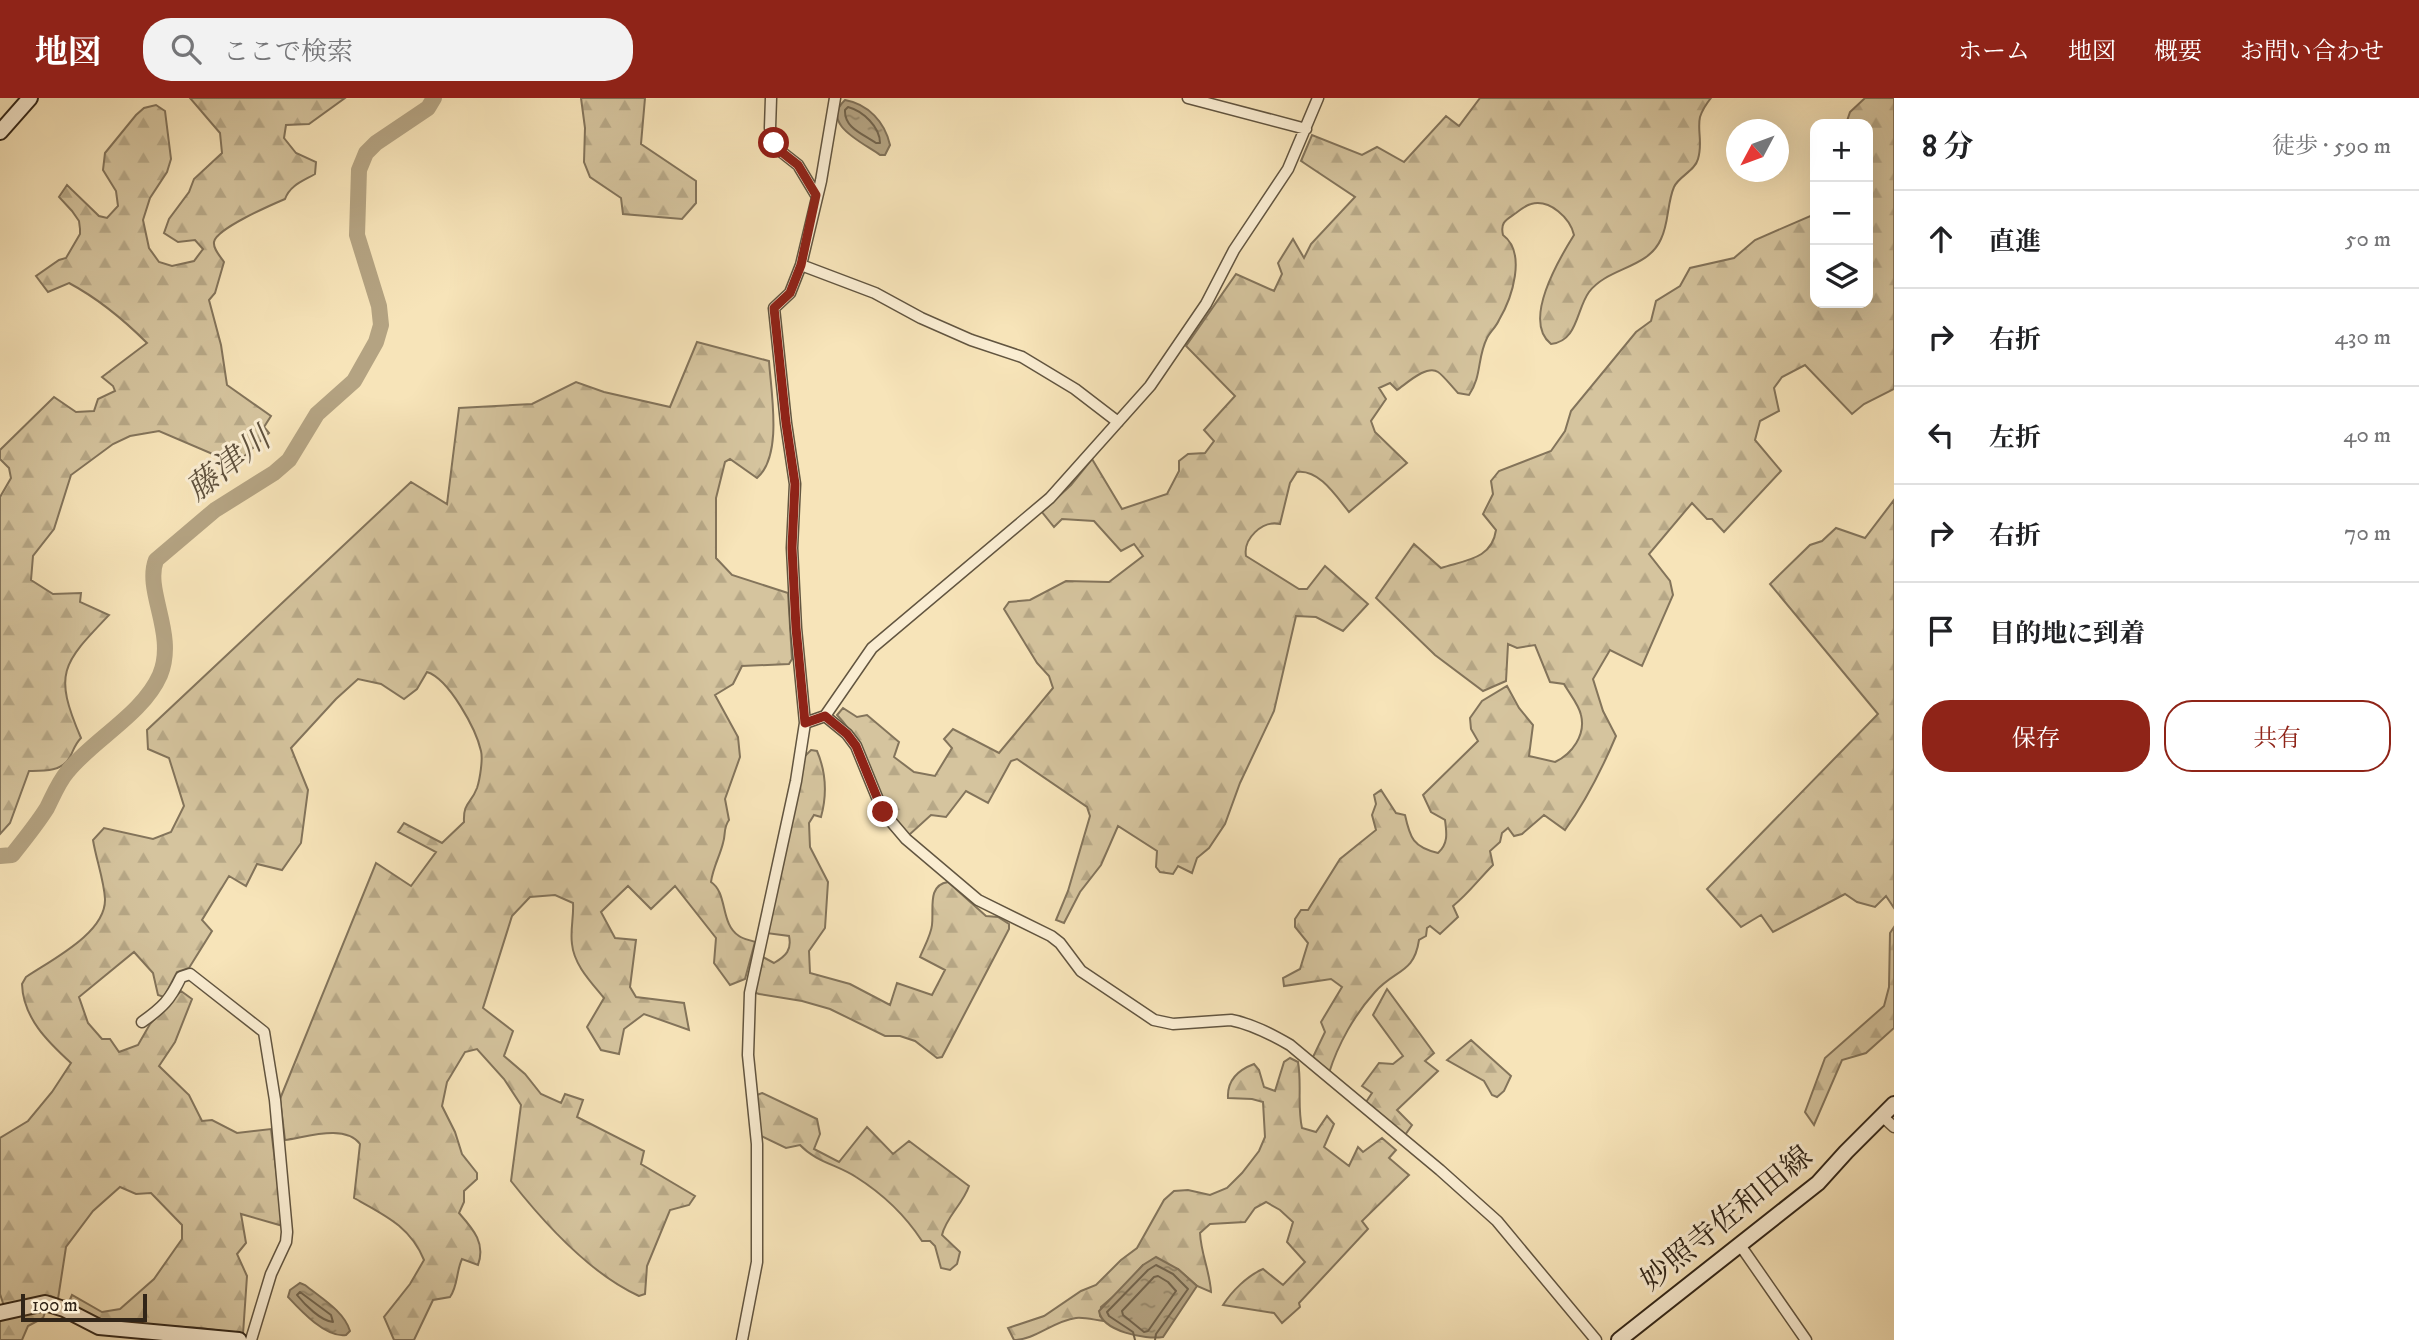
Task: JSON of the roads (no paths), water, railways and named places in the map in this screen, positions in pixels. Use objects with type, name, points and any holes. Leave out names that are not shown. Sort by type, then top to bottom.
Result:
[{"type":"main road","points":[[0,132],[30,98]]},
{"type":"main road","name":"妙照寺佐和田線","points":[[1619,1340],[1818,1183],[1894,1104]]},
{"type":"main road","points":[[0,1313],[45,1303],[64,1309],[99,1327],[239,1340]]},
{"type":"street","points":[[771,98],[769,128],[774,143],[798,165],[816,195]]},
{"type":"street","points":[[742,1340],[757,1262],[757,1144],[748,1055],[750,993],[796,781],[805,723],[793,574],[795,484],[774,308],[790,293],[801,265],[821,181],[835,98]]},
{"type":"street","points":[[1188,98],[1306,129]]},
{"type":"street","points":[[805,723],[825,716],[872,648],[1050,498],[1150,387],[1206,304],[1234,250],[1288,169],[1318,98]]},
{"type":"street","points":[[801,265],[875,293],[921,318],[971,340],[1022,357],[1075,389],[1118,422]]},
{"type":"street","points":[[825,716],[847,734],[856,746],[883,812],[895,828],[978,900],[1051,936],[1060,943],[1081,971],[1154,1020],[1172,1024],[1231,1020],[1268,1032],[1290,1045],[1432,1162],[1497,1221],[1596,1340]]},
{"type":"street","points":[[142,1022],[165,1006],[181,977],[190,974],[264,1032],[275,1100],[287,1232],[286,1242],[268,1284],[251,1340]]},
{"type":"street","points":[[1882,1116],[1894,1127]]},
{"type":"street","points":[[1740,1245],[1807,1340]]},
{"type":"water","points":[[845,100],[861,105],[880,122],[890,145],[885,155],[880,155],[855,139],[840,125],[838,109]]},
{"type":"water","points":[[1156,1257],[1178,1269],[1197,1286],[1163,1337],[1125,1333],[1108,1324],[1099,1311],[1143,1265]]},
{"type":"water","points":[[300,1283],[325,1300],[343,1317],[350,1331],[346,1335],[338,1335],[322,1328],[288,1297],[290,1290]]},
{"type":"waterway","name":"藤津川","points":[[0,856],[12,855],[43,814],[68,771],[142,702],[160,675],[165,644],[154,585],[156,560],[215,510],[274,473],[289,460],[317,414],[354,381],[376,342],[381,325],[379,306],[357,235],[359,170],[366,153],[376,143],[428,108],[434,98]]}]
